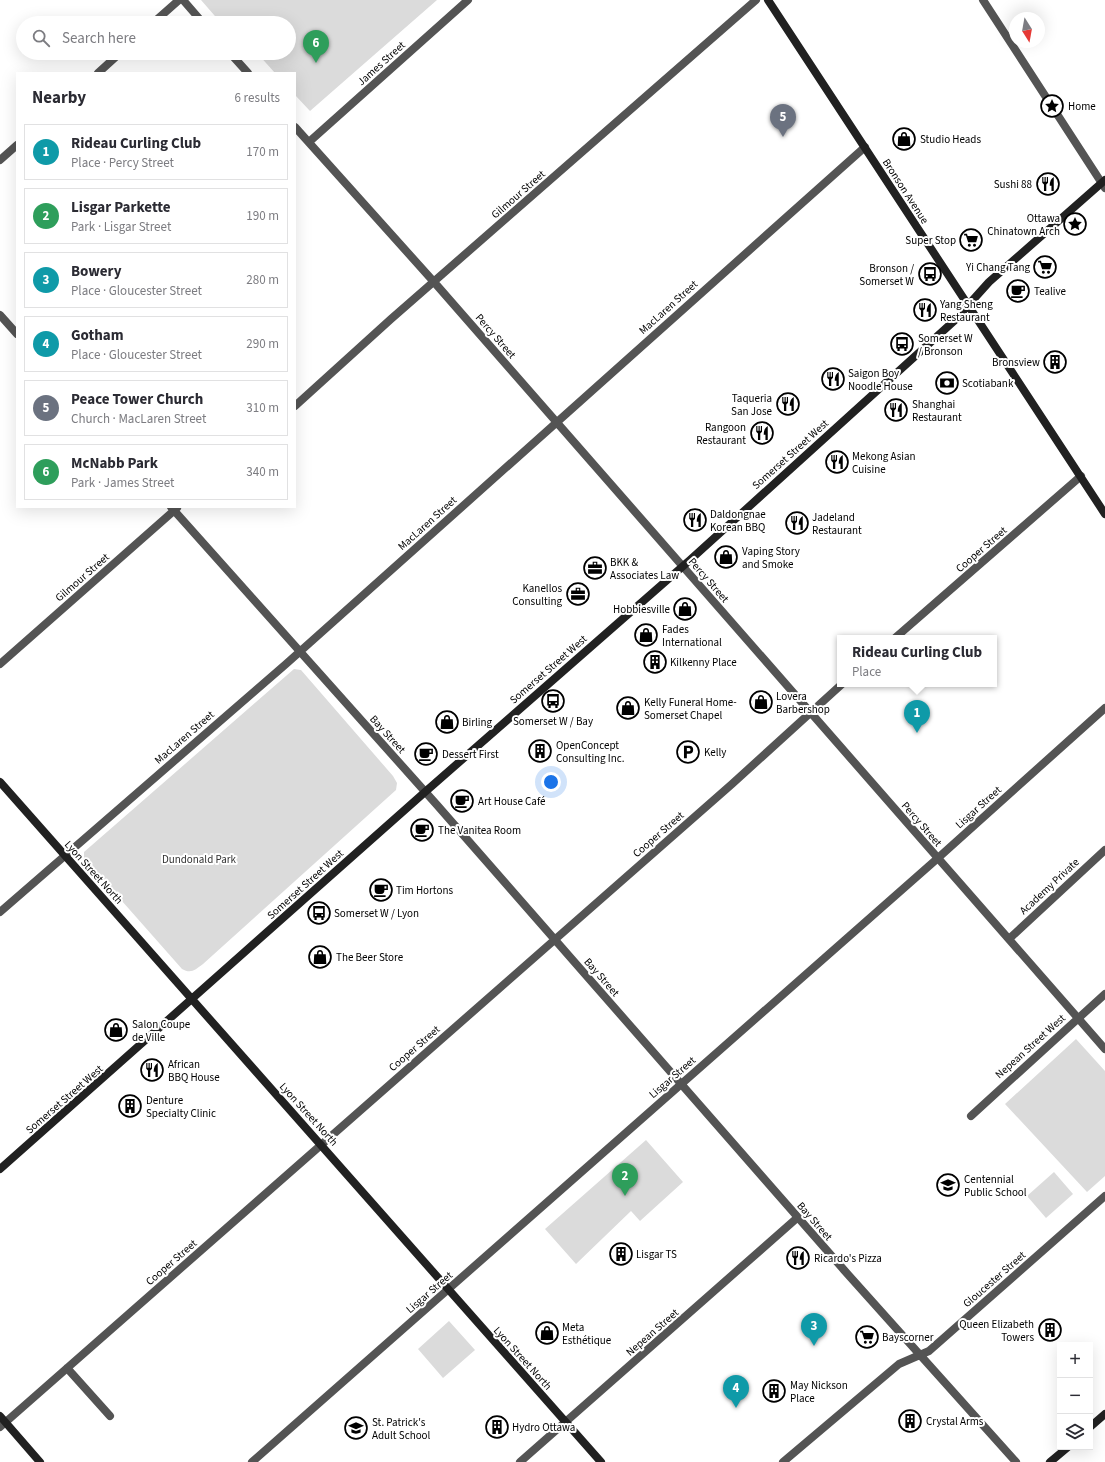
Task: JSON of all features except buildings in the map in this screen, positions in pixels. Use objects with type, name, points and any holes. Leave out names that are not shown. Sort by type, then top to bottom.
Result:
[{"type":"main road","name":"Bronson Avenue","points":[[768,0],[1105,514]]},
{"type":"main road","name":"Somerset Street West","points":[[0,1169],[425,792],[683,566],[969,306],[989,282],[1104,183]]},
{"type":"main road","name":"Lyon Street North","points":[[0,782],[64,856],[322,1144],[448,1290],[602,1462]]},
{"type":"main road","points":[[1093,1424],[1105,1414]]},
{"type":"main road","points":[[2,1422],[40,1462]]},
{"type":"main road","points":[[1050,1462],[1064,1450]]},
{"type":"street","points":[[162,16],[179,0]]},
{"type":"street","points":[[183,0],[197,16]]},
{"type":"street","name":"James Street","points":[[309,142],[468,0]]},
{"type":"street","name":"Gilmour Street","points":[[296,405],[756,0]]},
{"type":"street","points":[[983,0],[1104,183]]},
{"type":"street","points":[[99,72],[112,60]]},
{"type":"street","points":[[236,60],[247,72]]},
{"type":"street","name":"Percy Street","points":[[296,127],[557,422],[1105,1049]]},
{"type":"street","points":[[0,160],[16,146]]},
{"type":"street","name":"MacLaren Street","points":[[0,912],[300,652],[865,147]]},
{"type":"street","points":[[0,315],[16,333]]},
{"type":"street","name":"Cooper Street","points":[[898,635],[1081,476]]},
{"type":"street","name":"Gilmour Street","points":[[0,664],[174,508]]},
{"type":"street","name":"Bay Street","points":[[174,508],[798,1218],[1016,1462]]},
{"type":"street","name":"Cooper Street","points":[[2,1422],[68,1368],[732,784],[839,687]]},
{"type":"street","name":"Lisgar Street","points":[[252,1462],[938,858],[1105,708]]},
{"type":"street","name":"Academy Private","points":[[1009,939],[1105,850]]},
{"type":"street","name":"Nepean Street West","points":[[971,1116],[1105,994]]},
{"type":"street","name":"Gloucester Street","points":[[783,1462],[899,1364],[929,1351],[1105,1196]]},
{"type":"street","name":"Nepean Street","points":[[520,1462],[798,1218]]},
{"type":"street","points":[[68,1368],[110,1416]]},
{"type":"green space","points":[[201,0],[437,0],[310,111],[296,96],[296,72],[274,72],[263,60],[296,60],[296,16],[215,16]]},
{"type":"green space","name":"Dundonald Park","points":[[294,669],[301,670],[393,776],[397,783],[396,790],[203,964],[193,971],[182,969],[84,858],[84,852]]},
{"type":"green space","points":[[1076,1039],[1105,1071],[1105,1176],[1087,1192],[1005,1104]]},
{"type":"green space","points":[[646,1140],[683,1182],[640,1221],[631,1211],[576,1264],[545,1229]]},
{"type":"green space","points":[[1054,1172],[1073,1194],[1046,1218],[1027,1196]]},
{"type":"green space","points":[[449,1321],[475,1350],[443,1378],[418,1349]]},
{"type":"place","name":"McNabb Park","points":[[316,63]]},
{"type":"place","name":"Home","points":[[1052,106]]},
{"type":"place","name":"Peace Tower Church","points":[[783,137]]},
{"type":"place","name":"Studio Heads","points":[[904,139]]},
{"type":"place","name":"Sushi 88","points":[[1048,184]]},
{"type":"place","name":"Ottawa Chinatown Arch","points":[[1075,224]]},
{"type":"place","name":"Super Stop","points":[[971,240]]},
{"type":"place","name":"Yi Chang Tang","points":[[1045,267]]},
{"type":"place","name":"Bronson / Somerset W","points":[[930,274]]},
{"type":"place","name":"Tealive","points":[[1018,291]]},
{"type":"place","name":"Yang Sheng Restaurant","points":[[925,310]]},
{"type":"place","name":"Somerset W / Bronson","points":[[902,344]]},
{"type":"place","name":"Bronsview","points":[[1055,362]]},
{"type":"place","name":"Saigon Boy Noodle House","points":[[833,379]]},
{"type":"place","name":"Scotiabank","points":[[947,383]]},
{"type":"place","name":"Taqueria San Jose","points":[[788,404]]},
{"type":"place","name":"Shanghai Restaurant","points":[[896,410]]},
{"type":"place","name":"Rangoon Restaurant","points":[[762,433]]},
{"type":"place","name":"Mekong Asian Cuisine","points":[[837,462]]},
{"type":"place","name":"Daldongnae Korean BBQ","points":[[695,520]]},
{"type":"place","name":"Jadeland Restaurant","points":[[797,523]]},
{"type":"place","name":"Vaping Story and Smoke","points":[[726,557]]},
{"type":"place","name":"BKK & Associates Law","points":[[595,568]]},
{"type":"place","name":"Kanellos Consulting","points":[[578,594]]},
{"type":"place","name":"Hobbiesville","points":[[685,609]]},
{"type":"place","name":"Fades International","points":[[646,635]]},
{"type":"place","name":"Kilkenny Place","points":[[655,662]]},
{"type":"place","name":"Somerset W / Bay","points":[[553,701]]},
{"type":"place","name":"Lovera Barbershop","points":[[761,702]]},
{"type":"place","name":"Kelly Funeral Home- Somerset Chapel","points":[[628,708]]},
{"type":"place","name":"Birling","points":[[447,722]]},
{"type":"place","name":"Rideau Curling Club","points":[[917,733]]},
{"type":"place","name":"OpenConcept Consulting Inc.","points":[[540,751]]},
{"type":"place","name":"Kelly","points":[[688,752]]},
{"type":"place","name":"Dessert First","points":[[426,754]]},
{"type":"place","name":"Art House Café","points":[[462,801]]},
{"type":"place","name":"The Vanitea Room","points":[[422,830]]},
{"type":"place","name":"Tim Hortons","points":[[381,890]]},
{"type":"place","name":"Somerset W / Lyon","points":[[319,913]]},
{"type":"place","name":"The Beer Store","points":[[320,957]]},
{"type":"place","name":"Salon Coupe de Ville","points":[[116,1030]]},
{"type":"place","name":"African BBQ House","points":[[152,1070]]},
{"type":"place","name":"Denture Specialty Clinic","points":[[130,1106]]},
{"type":"place","name":"Centennial Public School","points":[[948,1185]]},
{"type":"place","name":"Lisgar Parkette","points":[[625,1196]]},
{"type":"place","name":"Lisgar TS","points":[[621,1254]]},
{"type":"place","name":"Ricardo's Pizza","points":[[798,1258]]},
{"type":"place","name":"Queen Elizabeth Towers","points":[[1050,1330]]},
{"type":"place","name":"Meta Esthétique","points":[[547,1333]]},
{"type":"place","name":"Bayscorner","points":[[867,1337]]},
{"type":"place","name":"Bowery","points":[[814,1346]]},
{"type":"place","name":"May Nickson Place","points":[[774,1391]]},
{"type":"place","name":"Gotham","points":[[736,1408]]},
{"type":"place","name":"Crystal Arms","points":[[910,1421]]},
{"type":"place","name":"Hydro Ottawa","points":[[497,1427]]},
{"type":"place","name":"St. Patrick's Adult School","points":[[356,1428]]}]
